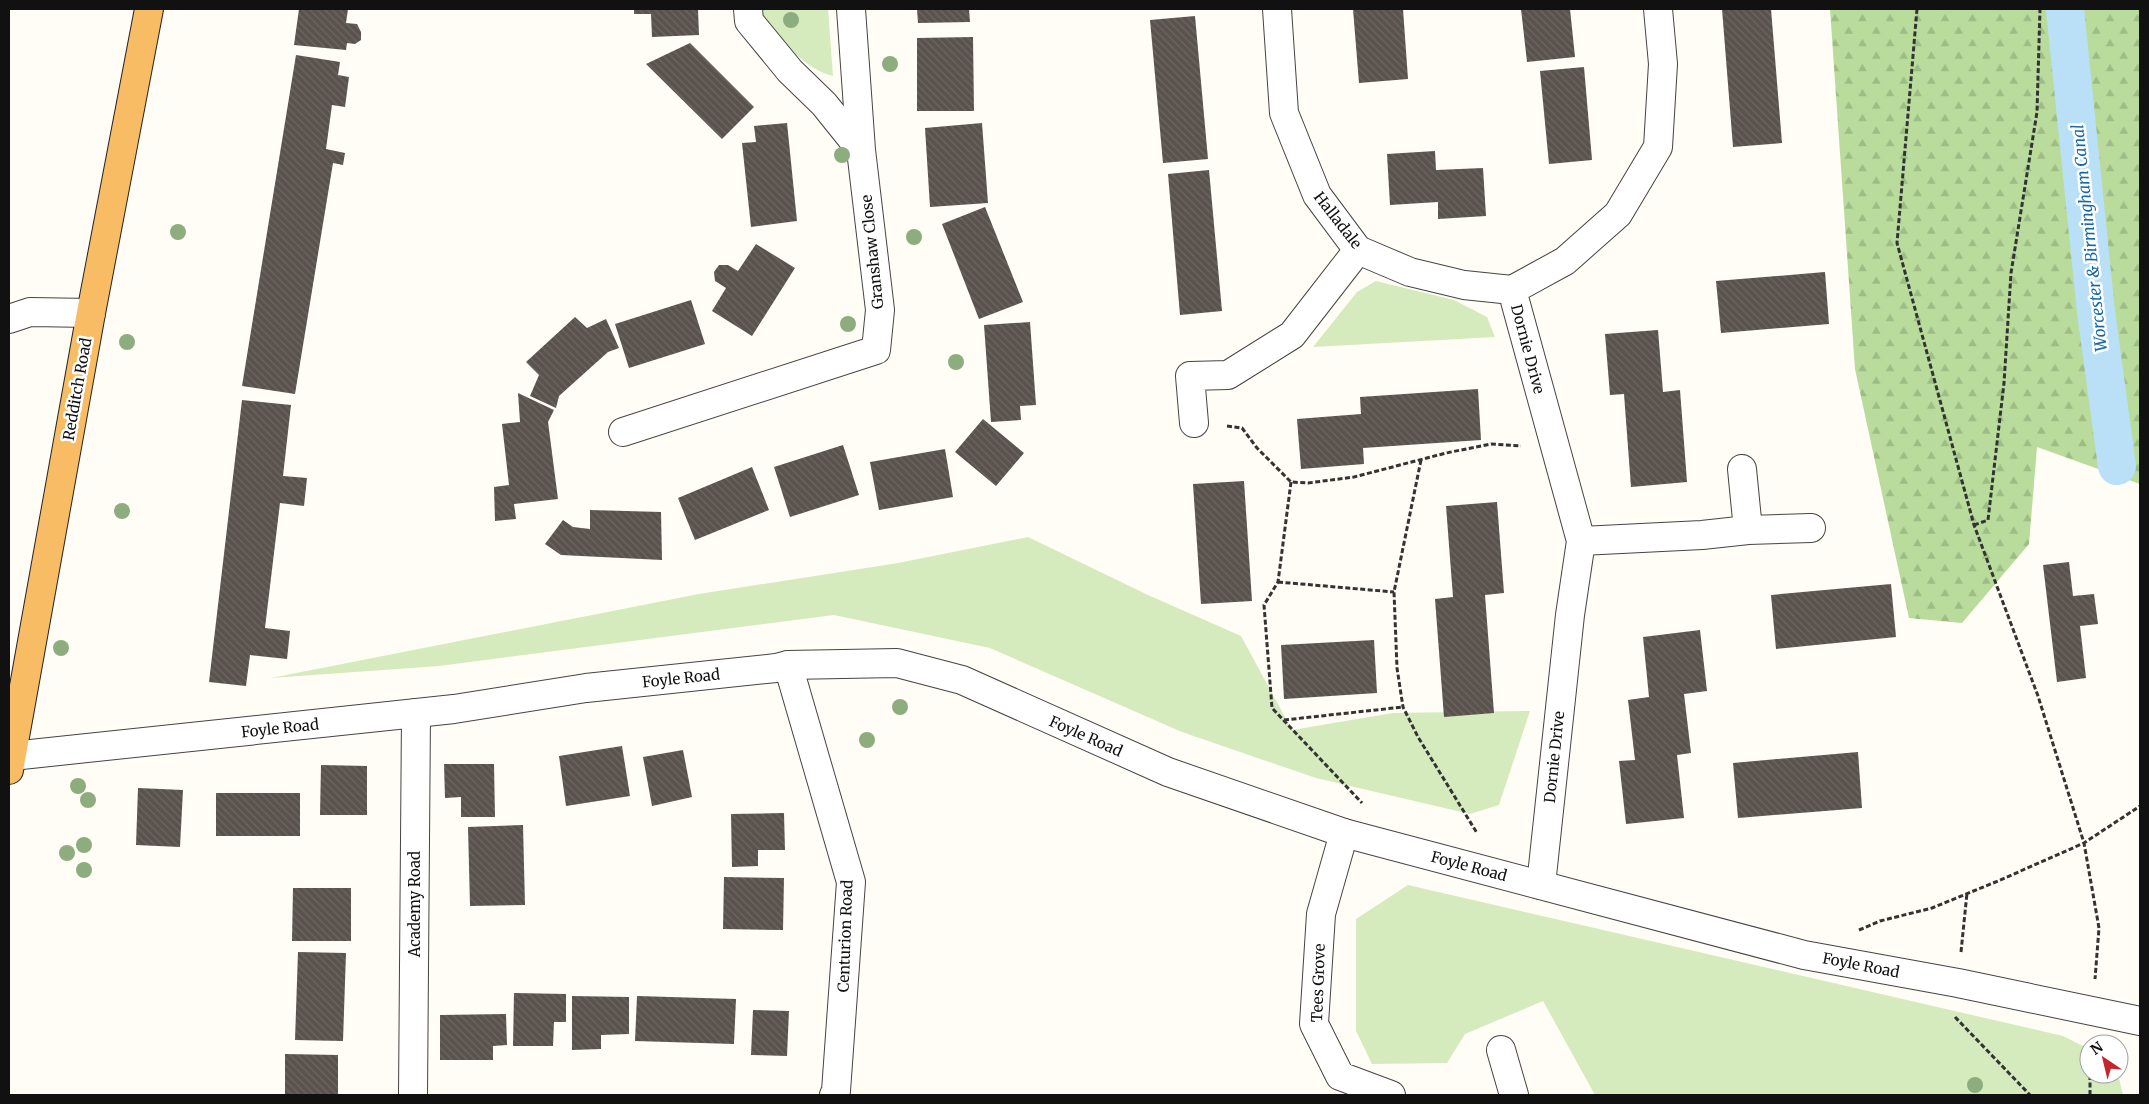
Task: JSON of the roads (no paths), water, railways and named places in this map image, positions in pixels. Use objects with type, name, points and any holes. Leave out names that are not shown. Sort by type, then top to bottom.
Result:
[{"type":"highway","name":"Redditch Road","points":[[10,763],[91,312],[149,9]]},
{"type":"street","points":[[748,9],[749,21],[790,71],[824,104],[861,150]]},
{"type":"street","name":"Granshaw Close","points":[[623,432],[876,350],[880,310],[861,150],[851,9]]},
{"type":"street","name":"Halladale","points":[[1277,9],[1284,113],[1317,195],[1358,250],[1410,272],[1464,286],[1512,290]]},
{"type":"street","name":"Dornie Drive","points":[[1541,885],[1570,615],[1582,541],[1512,290],[1565,261],[1618,214],[1658,146],[1663,64],[1658,9]]},
{"type":"street","points":[[1194,423],[1190,376],[1228,375],[1292,335],[1358,250]]},
{"type":"street","points":[[9,319],[30,312],[91,312]]},
{"type":"street","points":[[1742,469],[1748,530]]},
{"type":"street","points":[[1582,541],[1702,535],[1748,530],[1811,528]]},
{"type":"street","name":"Foyle Road","points":[[10,763],[454,709],[586,688],[767,669],[788,665],[897,663],[962,680],[1168,772],[1344,833],[1804,954],[1958,983],[2140,1021]]},
{"type":"street","name":"Centurion Road","points":[[788,665],[851,882],[836,1091],[834,1095]]},
{"type":"street","name":"Academy Road","points":[[413,1095],[416,713]]},
{"type":"street","name":"Tees Grove","points":[[1344,833],[1321,914],[1314,1024],[1340,1076],[1391,1095]]},
{"type":"street","points":[[1501,1050],[1514,1095]]},
{"type":"waterway","name":"Worcester & Birmingham Canal","points":[[2065,9],[2096,312],[2117,466]]}]
